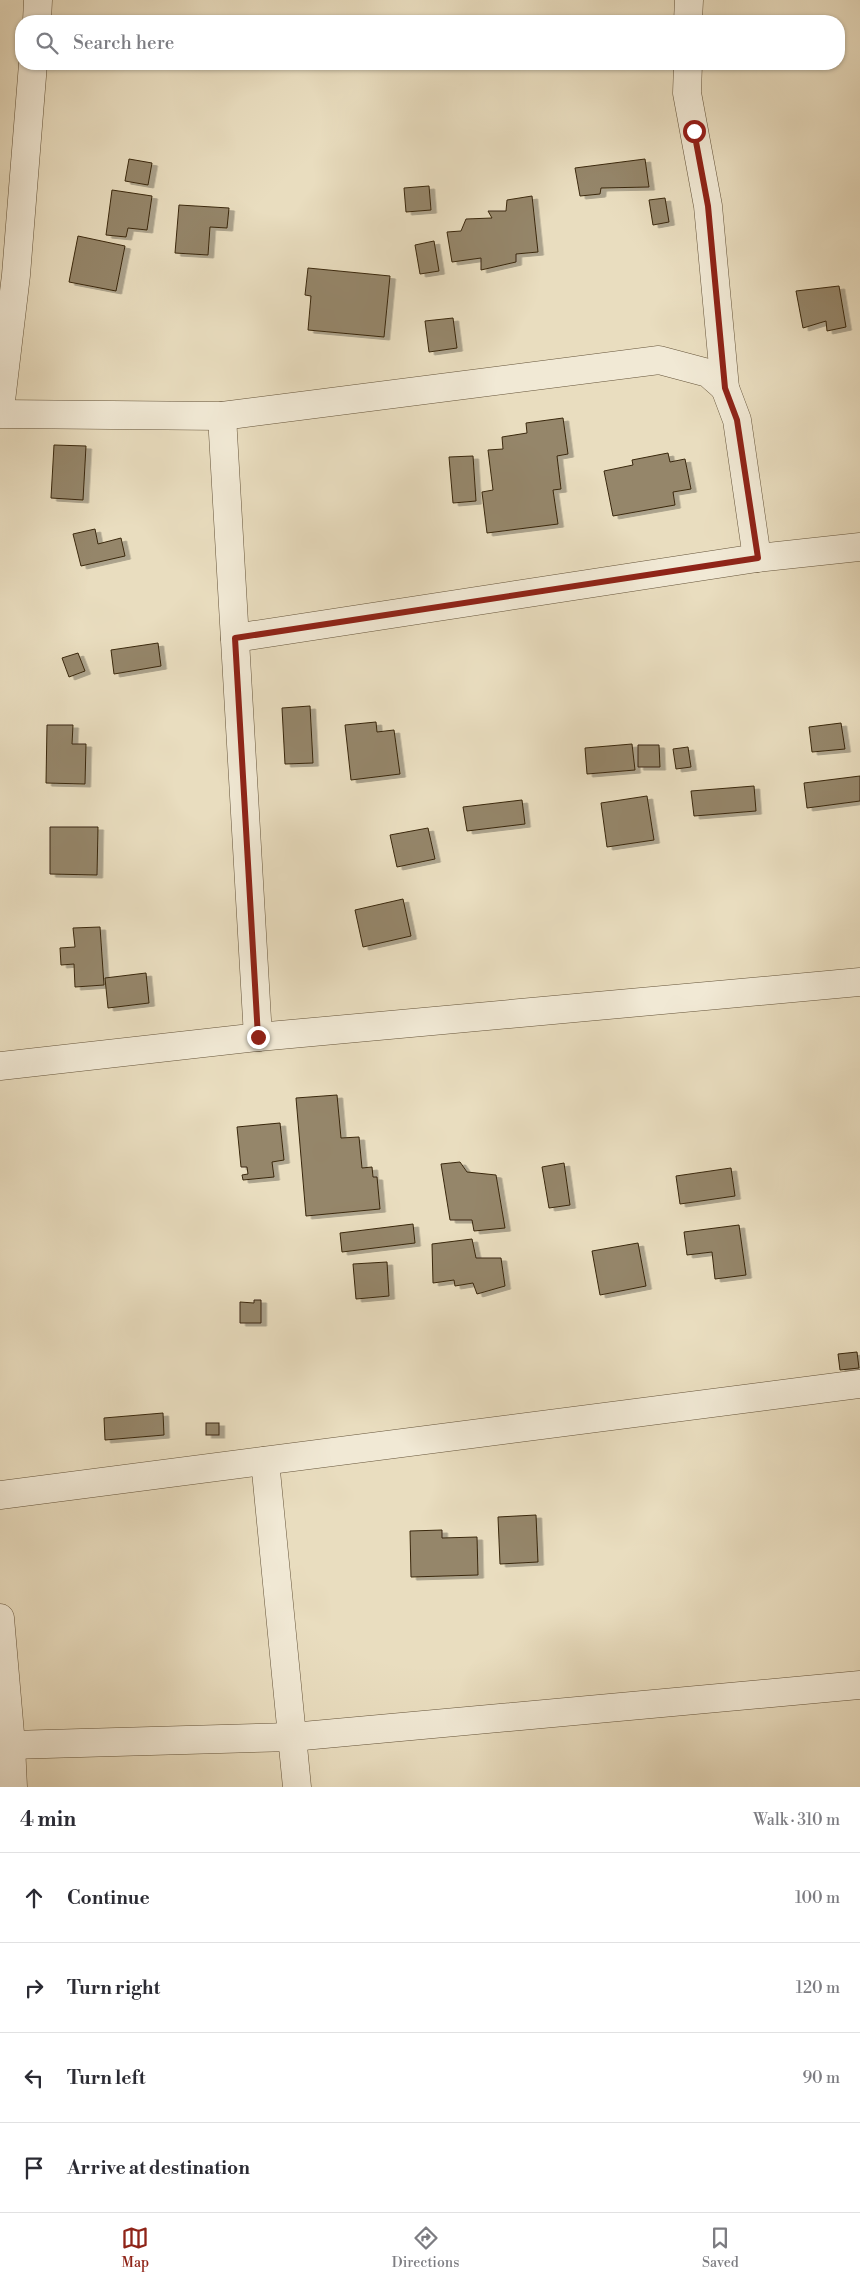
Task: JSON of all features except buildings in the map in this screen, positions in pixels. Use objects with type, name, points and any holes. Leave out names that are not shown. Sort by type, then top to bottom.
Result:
[{"type":"street","points":[[37,15],[38,0]]},
{"type":"street","points":[[688,15],[689,0]]},
{"type":"street","points":[[0,409],[8,276],[32,70]]},
{"type":"street","points":[[688,70],[688,94],[708,206],[725,388],[737,420],[758,558]]},
{"type":"street","points":[[0,414],[222,416],[660,360],[708,373],[725,388]]},
{"type":"street","points":[[222,416],[258,1037]]},
{"type":"street","points":[[235,638],[758,558],[860,547]]},
{"type":"street","points":[[0,1066],[258,1037],[860,982]]},
{"type":"street","points":[[0,1495],[860,1384]]},
{"type":"street","points":[[265,1461],[297,1787]]},
{"type":"street","points":[[0,1618],[11,1745],[12,1787]]},
{"type":"street","points":[[11,1745],[292,1737],[860,1684]]},
{"type":"route","points":[[258,1037],[235,638],[758,558],[737,420],[725,388],[708,206],[694,131]]}]
